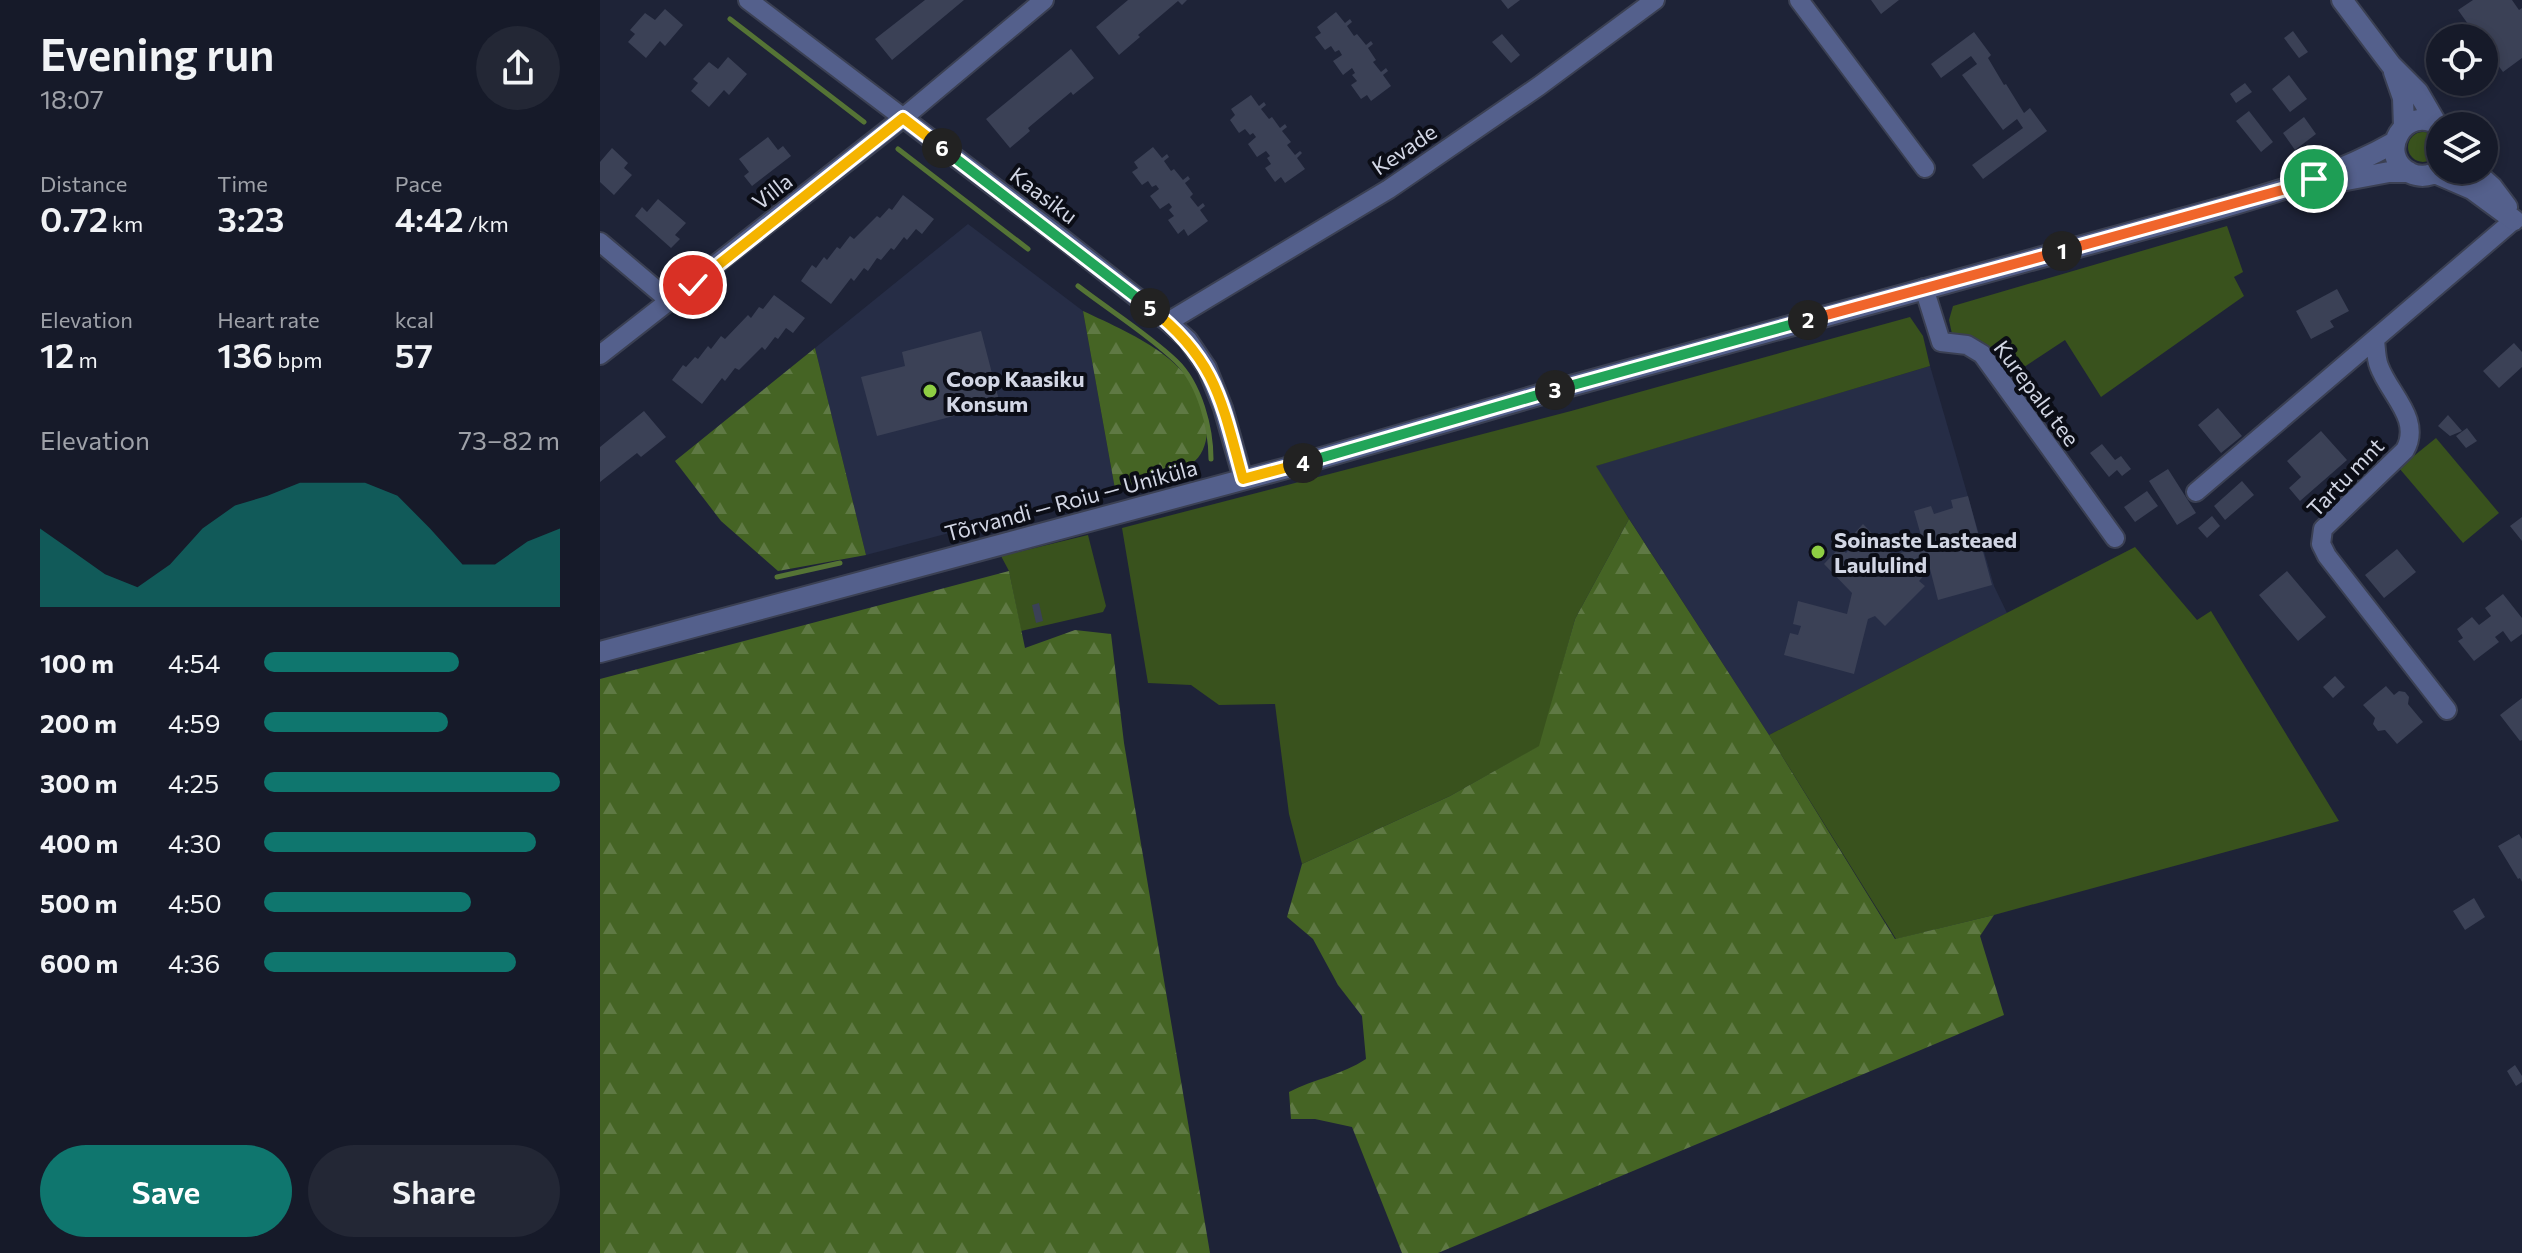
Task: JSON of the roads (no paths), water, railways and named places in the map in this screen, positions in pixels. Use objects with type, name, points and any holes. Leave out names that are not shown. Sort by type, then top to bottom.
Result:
[{"type":"street","name":"Kaasiku","points":[[748,0],[1188,340],[1207,368],[1223,408],[1243,479]]},
{"type":"street","name":"Villa","points":[[600,355],[903,118],[1044,0]]},
{"type":"street","name":"Kevade","points":[[1168,322],[1389,189],[1539,86],[1655,0]]},
{"type":"street","points":[[1799,0],[1925,168]]},
{"type":"street","points":[[2342,0],[2391,65],[2418,92],[2430,112]]},
{"type":"street","points":[[2391,65],[2403,98],[2396,158],[2409,172]]},
{"type":"street","name":"Tõrvandi — Roiu — Uniküla","points":[[2293,187],[2361,159],[2420,119],[2426,121]]},
{"type":"street","name":"Tõrvandi — Roiu — Uniküla","points":[[600,652],[1243,479],[2293,187],[2389,172],[2426,174]]},
{"type":"street","points":[[2462,184],[2518,226]]},
{"type":"street","points":[[2489,184],[2518,226]]},
{"type":"street","points":[[2196,492],[2375,340],[2518,226]]},
{"type":"street","points":[[600,242],[671,302]]},
{"type":"street","name":"Kurepalu tee","points":[[1924,288],[1941,342],[1967,345],[1982,354],[2115,538]]},
{"type":"street","name":"Tartu mnt","points":[[2375,340],[2378,365],[2410,421],[2409,443],[2323,529],[2321,544],[2327,556],[2447,710]]},
{"type":"waterway","points":[[730,19],[864,122]]},
{"type":"waterway","points":[[898,149],[1028,249]]},
{"type":"waterway","points":[[1078,286],[1153,341],[1184,371],[1202,407],[1211,459]]},
{"type":"waterway","points":[[777,577],[840,563]]},
{"type":"place","name":"Coop Kaasiku Konsum","points":[[930,391]]},
{"type":"place","name":"Soinaste Lasteaed Laululind","points":[[1818,552]]}]
